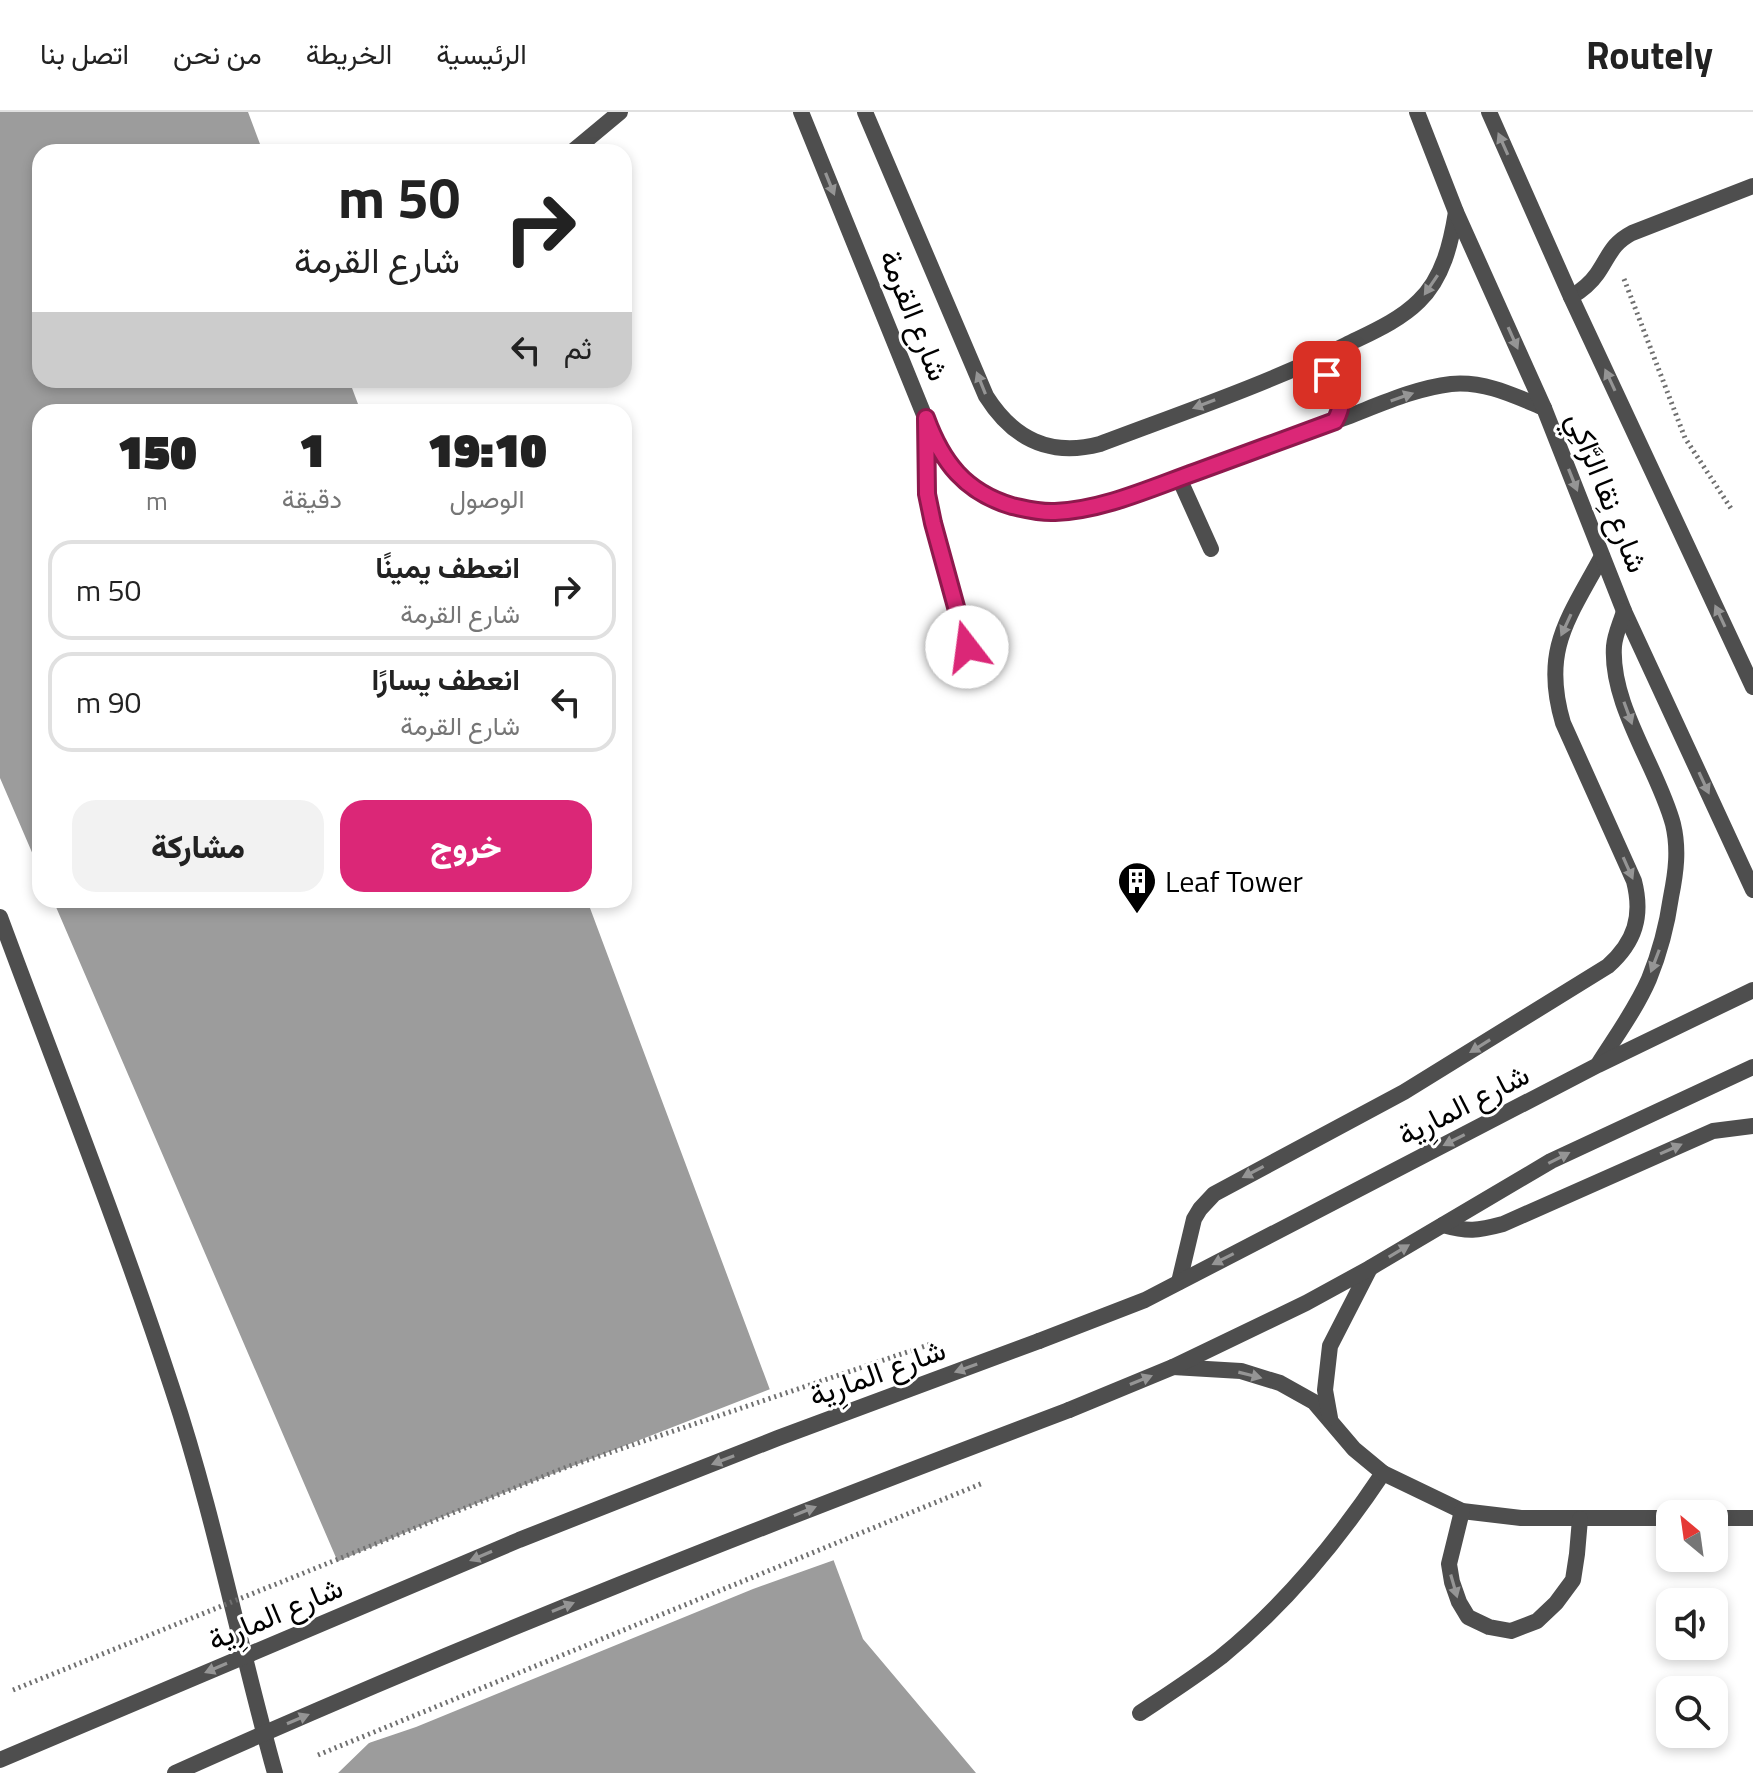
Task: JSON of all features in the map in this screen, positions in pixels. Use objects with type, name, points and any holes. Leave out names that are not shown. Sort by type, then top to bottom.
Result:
[{"type":"street","points":[[582,144],[620,112]]},
{"type":"street","name":"شارع القرمة","points":[[801,112],[933,437],[942,455],[962,478],[986,496],[1029,510],[1052,513],[1110,502],[1406,395],[1453,384],[1481,384],[1544,408]]},
{"type":"street","name":"شارع القرمة","points":[[865,112],[986,396],[1009,426],[1043,444],[1062,448],[1081,449],[1100,444],[1279,376],[1394,320],[1419,301],[1433,284],[1443,266],[1456,212]]},
{"type":"street","name":"شارع نِقا الرَّاكِي","points":[[1417,112],[1456,212],[1544,408],[1624,611],[1753,890]]},
{"type":"street","name":"شارع نِقا الرَّاكِي","points":[[1489,112],[1571,297],[1753,687]]},
{"type":"street","points":[[1571,297],[1592,281],[1620,239],[1753,186]]},
{"type":"street","name":"شارع القرمة","points":[[1279,376],[1306,370],[1317,371],[1335,381],[1342,401],[1335,421]]},
{"type":"street","points":[[926,418],[927,494],[967,647]]},
{"type":"street","points":[[1179,478],[1211,549]]},
{"type":"street","points":[[1179,1282],[1194,1219],[1214,1194],[1404,1092],[1608,966],[1627,945],[1637,919],[1634,881],[1563,723],[1555,682],[1555,661],[1562,630],[1602,556]]},
{"type":"street","points":[[1598,1065],[1635,1006],[1659,952],[1677,857],[1669,811],[1620,691],[1614,644],[1624,611]]},
{"type":"street","points":[[0,917],[107,1200],[173,1390],[223,1565],[275,1773]]},
{"type":"street","name":"شارع المارِية","points":[[0,1760],[533,1535],[778,1438],[1121,1310],[1598,1065],[1753,990]]},
{"type":"street","points":[[175,1773],[409,1671],[628,1581],[1173,1367],[1306,1303],[1551,1161],[1753,1067]]},
{"type":"street","points":[[1443,1225],[1464,1231],[1484,1230],[1503,1224],[1713,1131],[1753,1126]]},
{"type":"street","points":[[1330,1420],[1325,1390],[1330,1346],[1370,1268]]},
{"type":"street","points":[[1173,1367],[1241,1371],[1280,1383],[1314,1402],[1354,1449],[1383,1473],[1462,1511],[1521,1518],[1656,1518]]},
{"type":"street","points":[[1140,1713],[1221,1657],[1258,1625],[1341,1534],[1383,1473]]},
{"type":"street","points":[[1462,1511],[1449,1564],[1459,1602],[1468,1617],[1489,1627],[1511,1631],[1537,1621],[1556,1603],[1573,1580],[1580,1519]]},
{"type":"street","points":[[1728,1518],[1753,1518]]},
{"type":"path","points":[[1612,248],[1685,438],[1732,510]]},
{"type":"path","points":[[13,1690],[567,1467],[931,1344]]},
{"type":"path","points":[[318,1755],[983,1483]]},
{"type":"shaded area","points":[[0,112],[248,112],[260,144],[32,144],[32,388],[352,388],[358,404],[32,404],[32,852],[0,778]]},
{"type":"shaded area","points":[[56,908],[590,908],[863,1639],[976,1773],[338,1773],[402,1711]]},
{"type":"pier","points":[[773,1388],[837,1559],[753,1589],[416,1727],[360,1746],[397,1710],[334,1563],[437,1519]]},
{"type":"place","name":"Leaf Tower","points":[[1137,915]]},
{"type":"route","points":[[967,647],[927,494],[926,418],[942,455],[969,485],[1006,504],[1052,513],[1110,502],[1335,421],[1342,401],[1335,381],[1327,375]]}]
